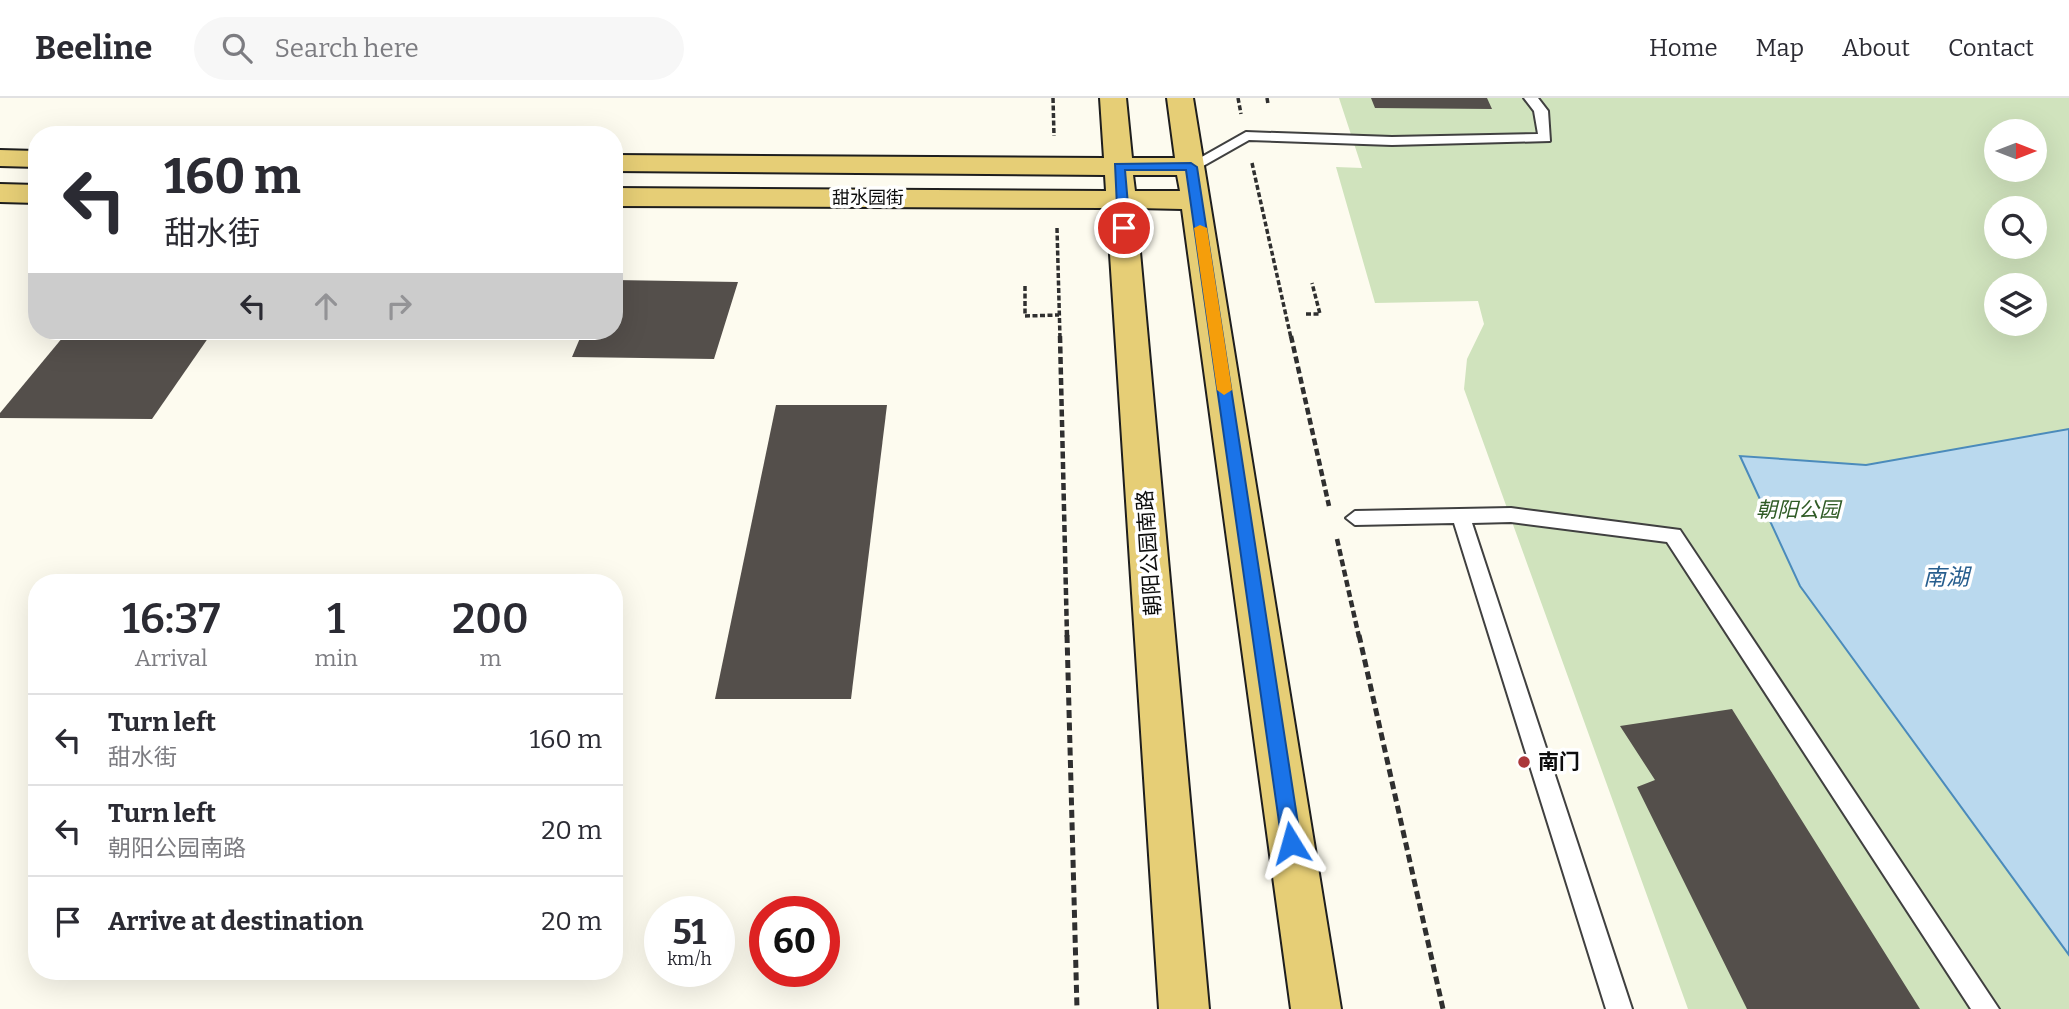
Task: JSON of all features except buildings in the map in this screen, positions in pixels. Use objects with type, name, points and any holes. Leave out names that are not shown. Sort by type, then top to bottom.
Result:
[{"type":"main road","name":"朝阳公园南路","points":[[1112,98],[1184,1009]]},
{"type":"main road","points":[[1180,98],[1316,1009]]},
{"type":"main road","points":[[0,158],[28,159]]},
{"type":"main road","name":"甜水园街","points":[[623,163],[1055,166],[1120,183]]},
{"type":"main road","name":"甜水园街","points":[[623,197],[1056,199],[1120,183]]},
{"type":"main road","points":[[1120,183],[1194,183]]},
{"type":"main road","points":[[0,194],[28,194]]},
{"type":"lane","points":[[1194,183],[1246,136],[1392,141],[1545,138],[1541,111],[1531,98]]},
{"type":"lane","points":[[1355,517],[1511,515],[1673,535],[1986,1009]]},
{"type":"lane","points":[[1461,517],[1619,1009]]},
{"type":"path","points":[[1053,98],[1055,166]]},
{"type":"path","points":[[1238,98],[1330,509]]},
{"type":"path","points":[[1267,98],[1268,104]]},
{"type":"path","points":[[1056,199],[1077,1009]]},
{"type":"path","points":[[1306,314],[1320,314],[1312,282]]},
{"type":"path","points":[[1025,286],[1025,316],[1059,315]]},
{"type":"path","points":[[1336,536],[1443,1009]]},
{"type":"green space","name":"朝阳公园","points":[[1339,98],[2069,98],[2069,1009],[1688,1009],[1464,389],[1467,359],[1484,324],[1478,301],[1375,303],[1336,167],[1362,168]]},
{"type":"water","name":"南湖","points":[[2069,429],[2069,955],[1800,586],[1740,456],[1866,465]]},
{"type":"slow traffic","points":[[1200,228],[1224,390]]},
{"type":"place","name":"南门","points":[[1524,762]]},
{"type":"route","points":[[1124,228],[1119,166],[1191,167],[1291,843]]}]
